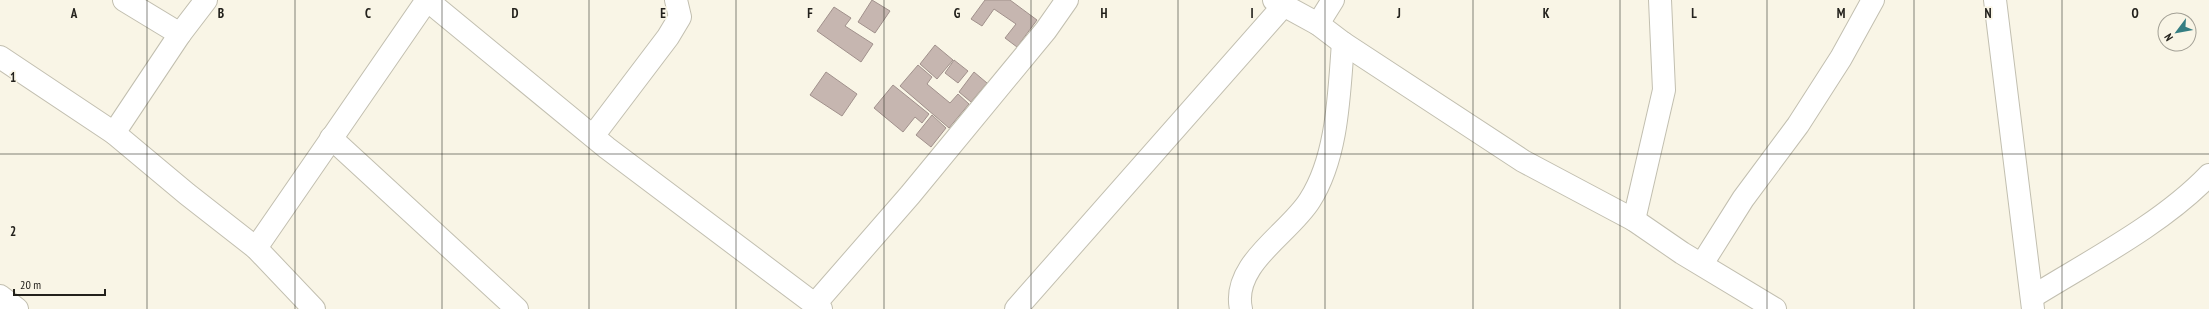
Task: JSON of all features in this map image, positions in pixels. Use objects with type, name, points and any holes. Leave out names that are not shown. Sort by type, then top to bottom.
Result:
[{"type":"street","points":[[124,0],[180,34]]},
{"type":"street","points":[[114,133],[180,34],[206,0]]},
{"type":"street","points":[[256,248],[427,0],[593,136],[818,306],[1046,30],[1067,0]]},
{"type":"street","points":[[593,136],[668,37],[680,17],[676,0]]},
{"type":"street","points":[[1318,24],[1333,0]]},
{"type":"street","points":[[1634,220],[1664,90],[1660,0]]},
{"type":"street","points":[[1702,264],[1743,199],[1798,125],[1841,58],[1873,0]]},
{"type":"street","points":[[1995,0],[2032,303],[2146,226],[2190,194],[2209,175]]},
{"type":"street","points":[[1016,309],[1279,3],[1318,24],[1343,43],[1523,161],[1634,220],[1682,253],[1775,309]]},
{"type":"street","points":[[1241,309],[1239,301],[1241,284],[1256,259],[1310,201],[1322,179],[1337,113],[1343,43]]},
{"type":"street","points":[[0,57],[114,133],[186,194],[256,248],[314,309]]},
{"type":"street","points":[[331,138],[517,309]]},
{"type":"street","points":[[0,296],[17,309]]},
{"type":"building","points":[[872,0],[890,11],[875,33],[858,22]]},
{"type":"building","points":[[985,0],[1010,0],[1037,20],[1017,47],[1005,38],[1016,24],[994,9],[982,26],[971,19]]},
{"type":"building","points":[[834,7],[851,18],[845,26],[873,44],[861,62],[817,31]]},
{"type":"building","points":[[935,45],[953,60],[937,79],[920,64]]},
{"type":"building","points":[[954,60],[968,71],[958,83],[945,73]]},
{"type":"building","points":[[918,65],[932,77],[927,84],[950,103],[958,94],[969,104],[949,128],[900,86]]},
{"type":"building","points":[[826,72],[857,94],[842,116],[810,95]]},
{"type":"building","points":[[974,72],[987,83],[971,102],[959,92]]},
{"type":"building","points":[[893,85],[929,114],[922,123],[915,117],[903,132],[874,108]]},
{"type":"building","points":[[932,115],[946,128],[931,147],[916,135]]}]
